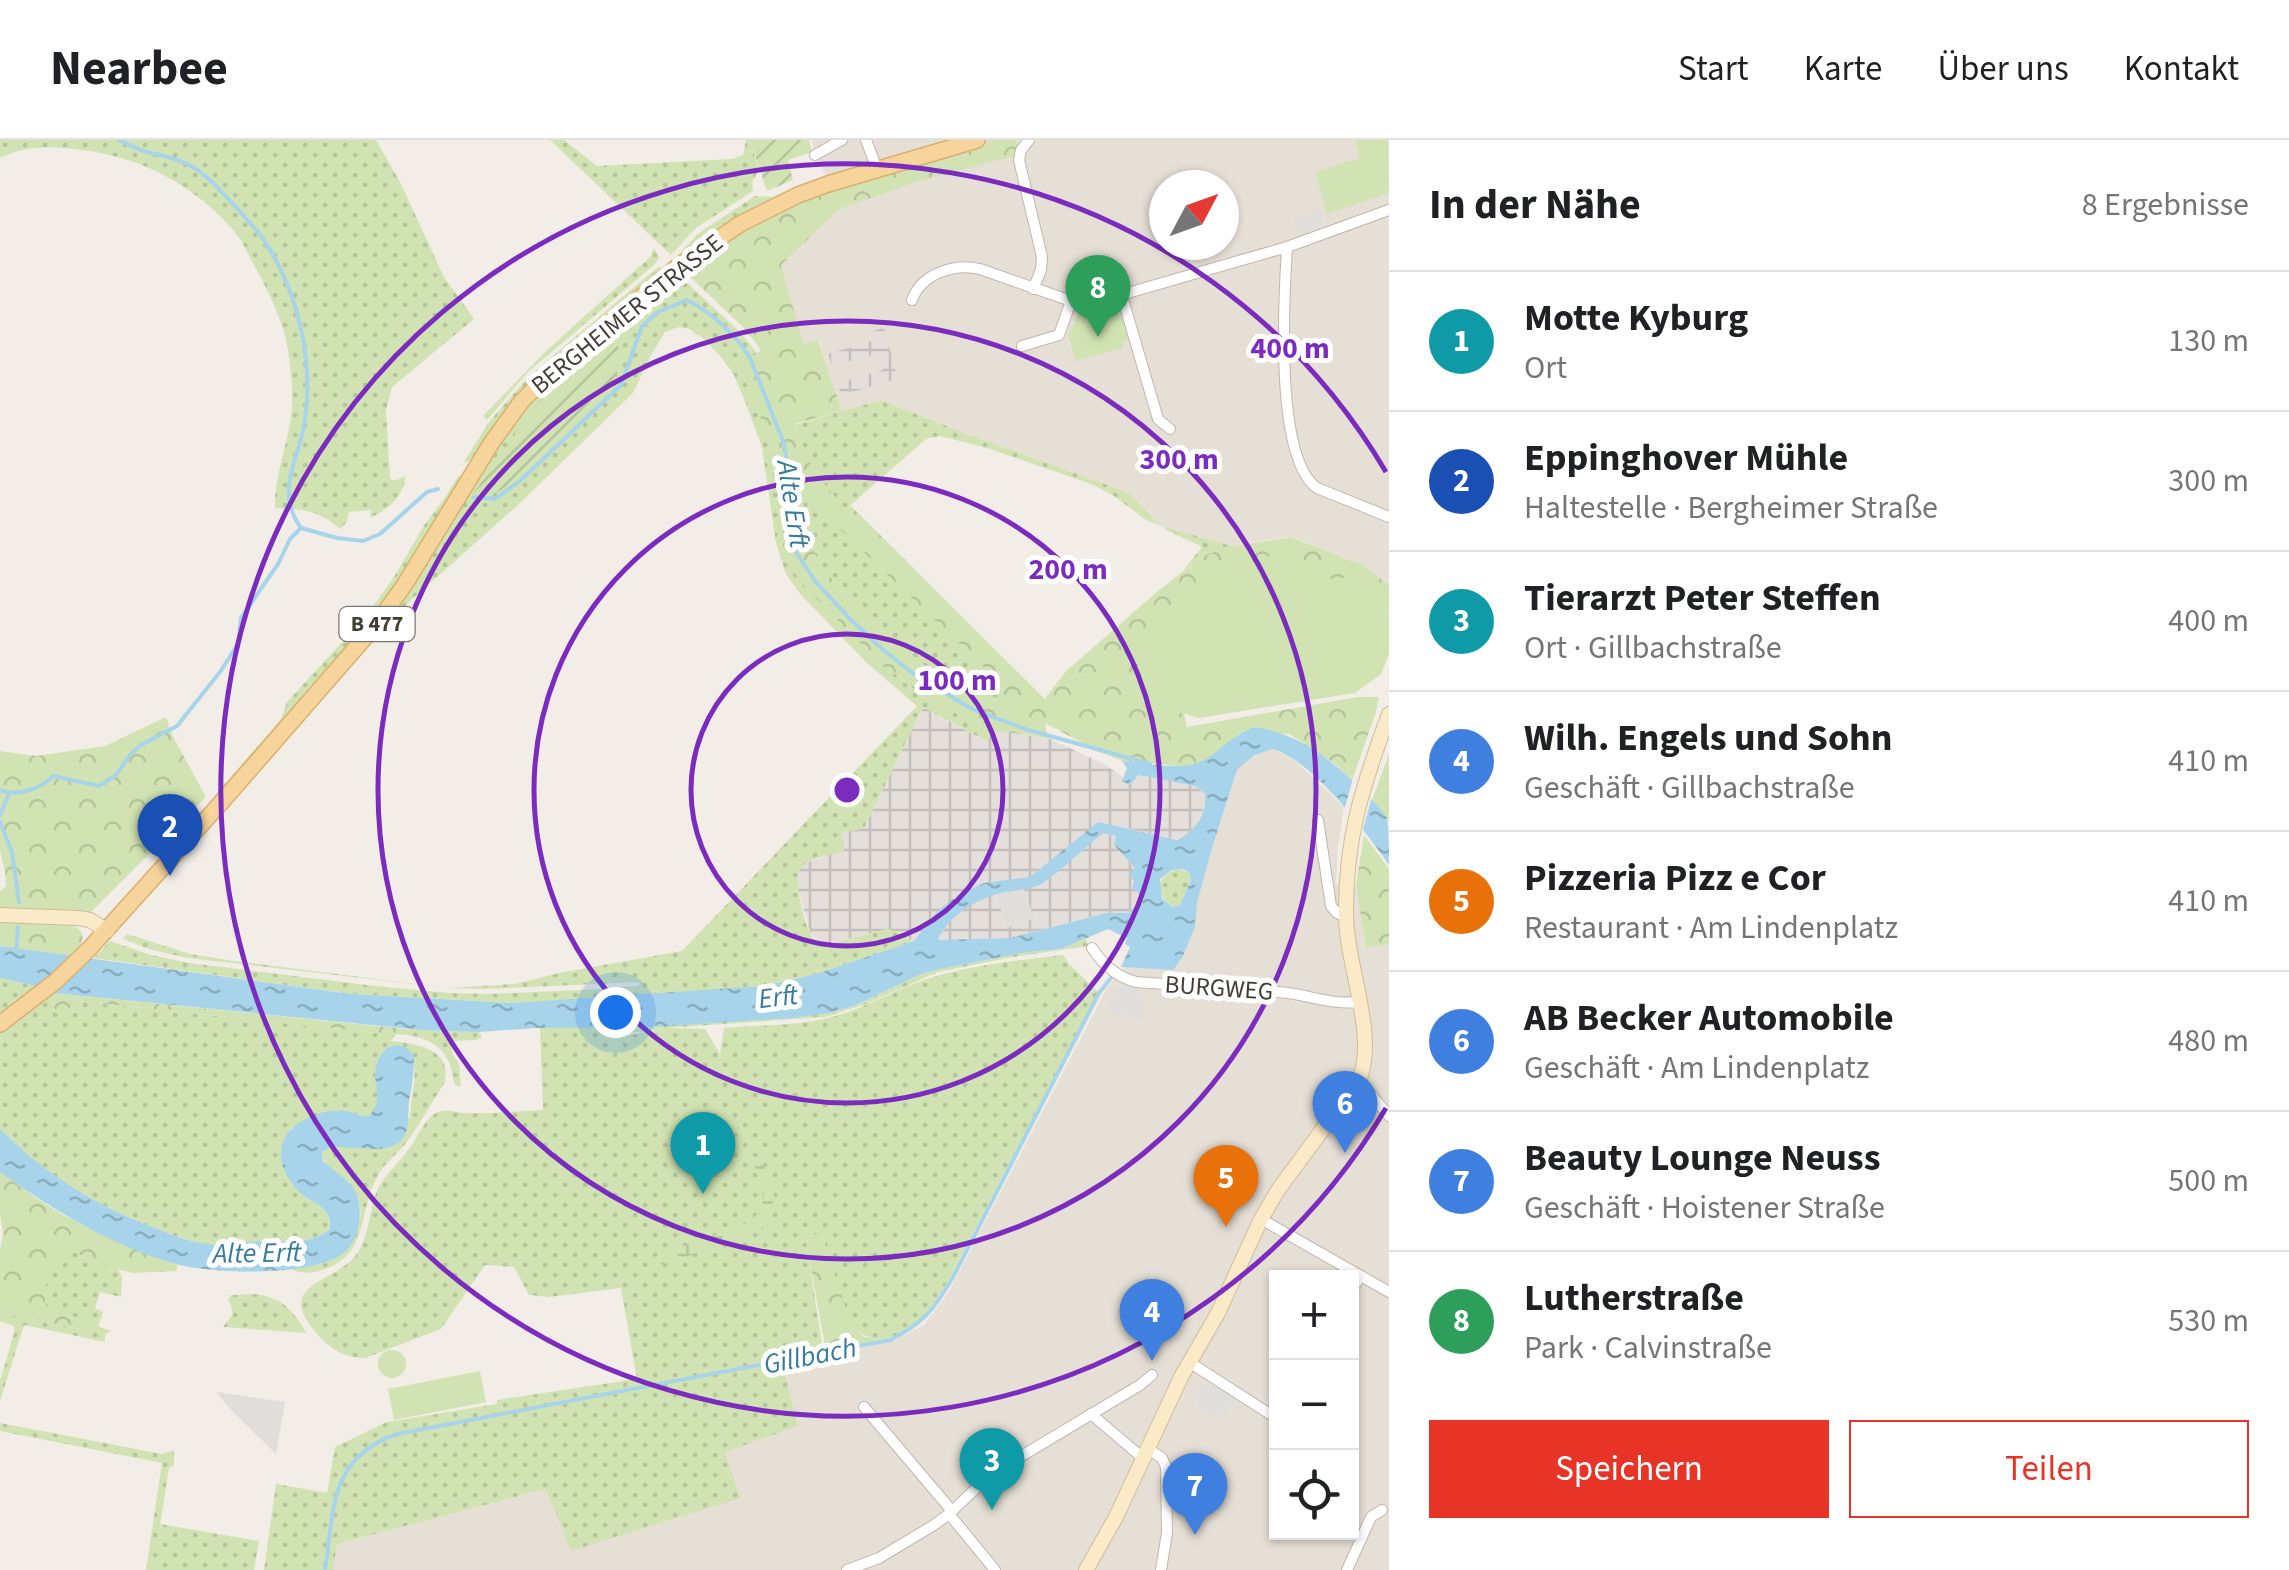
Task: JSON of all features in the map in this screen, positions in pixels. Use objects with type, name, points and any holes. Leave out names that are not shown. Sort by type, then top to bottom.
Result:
[{"type":"main road","name":"BERGHEIMER STRASSE","points":[[0,1024],[90,948],[375,626],[406,584],[492,442],[536,387],[717,237],[798,195],[977,140]]},
{"type":"main road","points":[[1086,1570],[1189,1362],[1218,1313],[1261,1219],[1359,1080],[1365,1065],[1346,917],[1346,875],[1351,833],[1389,714]]},
{"type":"main road","points":[[0,916],[78,918],[90,920],[106,931]]},
{"type":"street","points":[[815,155],[842,140]]},
{"type":"street","points":[[866,140],[877,169]]},
{"type":"street","points":[[1029,140],[1019,160],[1042,257],[1033,289]]},
{"type":"street","points":[[912,300],[919,285],[958,267],[980,270],[1071,301],[1122,296],[1288,246],[1389,210]]},
{"type":"street","points":[[1288,246],[1284,360],[1292,429],[1302,471],[1317,488],[1389,518]]},
{"type":"street","points":[[1122,296],[1158,419],[1170,429]]},
{"type":"street","points":[[1022,346],[1059,335],[1071,301]]},
{"type":"street","points":[[1318,820],[1331,906],[1346,917]]},
{"type":"street","name":"BURGWEG","points":[[1092,948],[1110,969],[1136,982],[1358,1002]]},
{"type":"street","points":[[1359,1080],[1389,1116]]},
{"type":"street","points":[[1261,1219],[1389,1292]]},
{"type":"street","points":[[1189,1362],[1269,1413]]},
{"type":"street","points":[[847,1570],[879,1558],[951,1512],[990,1474],[1152,1375]]},
{"type":"street","points":[[864,1407],[995,1570]]},
{"type":"street","points":[[1091,1414],[1146,1454],[1162,1458],[1166,1470],[1167,1533],[1161,1570]]},
{"type":"street","points":[[1347,1570],[1370,1517],[1382,1510]]},
{"type":"shaded area","points":[[812,140],[994,140],[833,190]]},
{"type":"shaded area","points":[[1015,140],[1389,140],[1389,585],[1363,565],[1296,538],[1232,546],[1161,526],[1129,493],[881,400],[842,411],[819,341],[803,344],[780,265],[839,209],[1019,143]]},
{"type":"shaded area","points":[[1319,210],[1324,227],[1300,235],[1294,218]]},
{"type":"shaded area","points":[[884,328],[898,379],[841,395],[837,383],[883,370],[879,353],[832,366],[828,354],[875,340],[873,331]]},
{"type":"shaded area","points":[[923,707],[987,742],[991,730],[1048,738],[1104,764],[1123,777],[1122,781],[1138,775],[1195,786],[1205,793],[1207,801],[1195,827],[1177,840],[1121,827],[1114,845],[1135,868],[1132,886],[1143,899],[1129,913],[1106,913],[1010,938],[914,941],[888,929],[828,944],[819,942],[810,932],[795,879],[800,868],[822,857],[841,833],[864,828]]},
{"type":"shaded area","points":[[1272,749],[1290,756],[1344,807],[1336,884],[1356,885],[1366,948],[1389,944],[1389,1570],[333,1570],[337,1544],[547,1489],[725,1451],[798,1426],[782,1365],[893,1341],[924,1325],[948,1293],[1107,988],[1124,967],[1173,970],[1195,927],[1197,903],[1237,770],[1253,756]]},
{"type":"shaded area","points":[[1024,889],[1034,918],[1007,928],[996,894]]},
{"type":"shaded area","points":[[1130,985],[1144,993],[1140,1022],[1106,1009],[1117,987],[1128,989]]},
{"type":"shaded area","points":[[1208,1381],[1235,1399],[1224,1417],[1196,1406],[1200,1399],[1194,1396],[1200,1385],[1205,1387]]},
{"type":"shaded area","points":[[216,1392],[285,1402],[276,1454],[233,1412]]},
{"type":"green space","points":[[0,140],[376,140],[444,277],[474,319],[392,387],[386,410],[390,478],[394,481],[406,476],[394,502],[370,518],[371,510],[349,512],[340,529],[310,512],[275,508],[291,416],[292,390],[284,331],[238,236],[203,200],[166,176],[104,154],[50,147],[0,158]]},
{"type":"green space","points":[[550,140],[564,140],[597,166],[732,159],[743,155],[746,140],[750,140],[759,170],[752,182],[753,191],[696,228],[671,255]]},
{"type":"green space","points":[[750,140],[809,140],[812,152],[788,160],[793,180],[767,191]]},
{"type":"green space","points":[[994,140],[1019,143],[1014,156],[919,181],[839,209],[781,265],[803,343],[818,340],[842,411],[794,424],[815,470],[846,509],[850,505],[1045,699],[1065,672],[1203,556],[1232,546],[1291,537],[1363,565],[1389,585],[1389,625],[1387,609],[1292,562],[1216,583],[1200,601],[1175,614],[1171,710],[1184,714],[1187,727],[1358,697],[1379,697],[1352,780],[1334,763],[1289,734],[1243,731],[1206,760],[1190,767],[1122,761],[1045,723],[1048,738],[991,730],[926,699],[873,656],[793,571],[785,554],[776,462],[739,368],[761,350],[744,328],[688,275],[687,269],[755,223],[804,200],[857,180]],"holes":[[[802,493],[996,679],[1004,698],[985,700],[899,647],[841,591],[819,562],[810,543]]]},
{"type":"green space","points":[[1355,140],[1388,140],[1389,193],[1327,214],[1315,172],[1360,158]]},
{"type":"green space","points":[[864,164],[763,204],[674,259],[700,232],[755,196],[774,197]]},
{"type":"green space","points":[[654,248],[659,258],[654,265],[527,373],[487,420],[483,416],[545,352],[650,257]]},
{"type":"green space","points":[[658,267],[662,271],[464,462],[489,422],[529,376]]},
{"type":"green space","points":[[685,281],[757,353],[739,368],[776,462],[785,553],[808,590],[873,656],[926,699],[991,730],[988,742],[923,707],[864,828],[842,833],[844,851],[814,859],[798,874],[801,904],[815,939],[828,944],[889,929],[914,941],[816,974],[763,986],[608,998],[608,988],[639,986],[639,982],[448,988],[515,984],[682,951],[917,706],[867,663],[801,595],[786,574],[776,543],[762,447],[734,375],[704,339],[679,327],[665,332],[633,393],[518,505],[391,618],[513,421],[537,393],[670,282]],"holes":[[[616,373],[605,390],[510,485],[532,410]]]},
{"type":"green space","points":[[1112,307],[1125,326],[1128,340],[1122,342],[1123,348],[1076,361],[1068,334],[1081,310]]},
{"type":"green space","points":[[609,337],[620,349],[613,368],[617,372],[615,379],[510,485],[478,502],[471,497],[532,410],[559,380]]},
{"type":"green space","points":[[881,400],[1129,493],[1161,526],[1094,485],[940,436],[926,439],[846,509],[815,470],[794,425]]},
{"type":"green space","points":[[459,475],[462,477],[388,602],[216,794],[281,719],[287,702],[367,615]]},
{"type":"green space","points":[[801,491],[996,679],[1002,701],[985,700],[928,668],[899,647],[841,591],[818,562],[810,543]]},
{"type":"green space","points":[[1165,527],[1232,546],[1203,556],[1183,571],[1202,547]]},
{"type":"green space","points":[[1270,556],[1333,580],[1348,577],[1369,589],[1387,609],[1389,654],[1381,674],[1355,693],[1198,718],[1171,710],[1134,690],[1134,673],[1150,642],[1175,614],[1200,601],[1245,561]]},
{"type":"green space","points":[[166,717],[206,797],[89,914],[0,910],[0,891],[6,886],[0,851],[0,751],[36,756],[105,746]]},
{"type":"green space","points":[[1389,754],[1389,821],[1372,800]]},
{"type":"green space","points":[[1364,835],[1389,869],[1389,944],[1366,948],[1356,885]]},
{"type":"green space","points":[[1177,869],[1189,872],[1191,880],[1180,905],[1172,907],[1162,896],[1160,885],[1164,876]]},
{"type":"green space","points":[[0,920],[74,926],[82,933],[81,942],[71,956],[0,946]]},
{"type":"green space","points":[[127,934],[190,954],[448,988],[188,958],[123,939]]},
{"type":"green space","points":[[1086,939],[1088,946],[938,972],[866,1004],[825,1017],[666,1028],[705,1029],[720,1054],[724,1028],[819,1020],[846,1013],[940,975],[1063,955],[1098,992],[948,1281],[920,1319],[895,1336],[881,1339],[851,1327],[822,1235],[808,1239],[823,1351],[781,1359],[798,1426],[725,1452],[740,1498],[571,1551],[546,1489],[337,1544],[333,1570],[264,1570],[276,1484],[327,1493],[335,1447],[387,1422],[497,1404],[497,1400],[637,1379],[621,1288],[549,1297],[529,1295],[514,1267],[485,1265],[441,1329],[365,1358],[345,1354],[328,1344],[305,1318],[301,1304],[312,1286],[349,1263],[358,1252],[379,1187],[431,1116],[443,1111],[543,1110],[540,1028],[605,1026],[606,1037],[614,1038],[664,1029],[620,1034],[609,1027],[829,1013],[936,970],[1061,949]]},
{"type":"green space","points":[[110,941],[189,963],[375,986],[489,994],[602,989],[602,998],[512,1003],[351,994],[94,958]]},
{"type":"green space","points":[[0,978],[40,987],[0,1016]]},
{"type":"green space","points":[[54,993],[405,1029],[395,1035],[78,1001],[60,1015],[47,999]]},
{"type":"green space","points":[[46,997],[60,1015],[78,1001],[395,1035],[391,1041],[422,1047],[438,1056],[446,1072],[444,1084],[406,1143],[380,1172],[350,1252],[325,1269],[297,1271],[288,1268],[331,1260],[353,1238],[360,1217],[358,1197],[349,1183],[326,1163],[321,1152],[410,1118],[414,1070],[405,1047],[376,1077],[377,1102],[369,1116],[335,1111],[290,1129],[306,1198],[324,1210],[330,1229],[315,1238],[298,1241],[201,1243],[142,1223],[80,1194],[46,1171],[0,1129],[0,1031]]},
{"type":"green space","points":[[405,1029],[479,1032],[482,1038],[476,1040],[450,1041],[459,1063],[461,1087],[455,1085],[444,1053],[419,1037],[396,1034]]},
{"type":"green space","points":[[756,1157],[770,1175],[776,1203],[766,1227],[737,1240],[652,1265],[649,1260],[654,1257],[753,1221],[764,1200],[756,1168],[750,1164],[750,1158]]},
{"type":"green space","points":[[0,1172],[60,1213],[178,1265],[176,1271],[133,1273],[104,1266],[72,1251],[56,1258],[46,1281],[46,1307],[111,1331],[105,1334],[0,1313]]},
{"type":"green space","points":[[813,1234],[822,1235],[852,1327],[864,1337],[888,1338],[826,1351],[807,1247]]},
{"type":"green space","points":[[72,1251],[118,1269],[122,1277],[121,1297],[100,1292],[95,1308],[103,1312],[98,1327],[46,1307],[50,1267],[57,1257]]},
{"type":"green space","points":[[254,1294],[286,1306],[307,1333],[223,1327],[233,1314],[228,1301],[231,1295]]},
{"type":"green space","points":[[0,1313],[105,1334],[105,1342],[24,1325],[0,1401],[0,1381],[14,1326],[0,1321]]},
{"type":"green space","points":[[392,1350],[402,1354],[406,1364],[402,1374],[392,1378],[382,1374],[378,1364],[382,1354]]},
{"type":"green space","points":[[480,1371],[486,1402],[394,1420],[388,1389]]},
{"type":"green space","points":[[0,1423],[162,1454],[174,1450],[160,1524],[259,1541],[254,1570],[146,1570],[162,1463],[0,1431]]},
{"type":"water","name":"Erft","points":[[1254,727],[1285,735],[1325,757],[1378,806],[1387,818],[1389,865],[1337,798],[1304,767],[1272,749],[1253,756],[1237,770],[1197,903],[1195,927],[1173,970],[1121,967],[1130,947],[1125,944],[1127,938],[1108,929],[1061,949],[1022,953],[919,975],[854,1006],[829,1013],[652,1027],[479,1032],[421,1030],[54,993],[0,978],[0,946],[351,994],[512,1003],[763,986],[816,974],[914,941],[938,910],[953,899],[984,883],[1030,877],[1098,822],[1177,840],[1183,837],[1202,814],[1205,793],[1195,786],[1138,775],[1130,785],[1122,781],[1127,768],[1122,761],[1166,766],[1198,763]],"holes":[[[1103,833],[1116,836],[1114,845],[1135,868],[1129,874],[1134,881],[1132,886],[1143,899],[1129,913],[1106,913],[1010,938],[938,940],[949,923],[975,903],[1043,883]],[[1172,870],[1189,872],[1191,880],[1180,905],[1172,907],[1162,898],[1160,879]]]},
{"type":"water","points":[[397,1045],[414,1055],[404,1137],[388,1148],[336,1147],[322,1152],[323,1161],[355,1190],[359,1204],[357,1233],[347,1250],[334,1259],[265,1271],[214,1270],[176,1264],[84,1226],[0,1172],[0,1129],[33,1159],[84,1194],[178,1237],[217,1244],[315,1238],[330,1229],[330,1220],[288,1177],[281,1154],[284,1139],[302,1121],[319,1114],[346,1111],[369,1116],[377,1096],[378,1061],[387,1048]]},
{"type":"pier","points":[[1354,775],[1373,793],[1362,833],[1343,814]]},
{"type":"waterway","points":[[119,140],[181,161],[204,175],[261,236],[285,279],[300,327],[307,377],[304,426],[289,490],[293,515],[301,528]]},
{"type":"waterway","name":"Alte Erft","points":[[474,497],[495,499],[521,480],[621,385],[642,326],[658,312],[687,300],[723,325],[750,358],[783,441],[797,554],[815,581],[850,619],[915,675],[972,709],[1025,729],[1150,764]]},
{"type":"waterway","name":"Alte Erft","points":[[301,528],[363,541],[380,534],[427,492],[438,489]]},
{"type":"waterway","points":[[0,790],[28,791],[53,776],[99,786],[116,775],[141,745],[177,726],[238,644],[241,618],[290,539],[301,528]]},
{"type":"waterway","points":[[0,815],[9,794]]},
{"type":"waterway","points":[[0,822],[12,852],[19,902]]},
{"type":"waterway","points":[[16,952],[18,927]]},
{"type":"waterway","name":"Gillbach","points":[[325,1570],[334,1507],[347,1471],[375,1444],[397,1434],[890,1340],[920,1321],[953,1277],[1099,993],[1115,973]]},
{"type":"place","name":"Lutherstraße","points":[[1098,337]]},
{"type":"place","name":"Eppinghover Mühle","points":[[170,876]]},
{"type":"place","name":"AB Becker Automobile","points":[[1345,1153]]},
{"type":"place","name":"Motte Kyburg","points":[[703,1194]]},
{"type":"place","name":"Pizzeria Pizz e Cor","points":[[1226,1227]]},
{"type":"place","name":"Wilh. Engels und Sohn","points":[[1152,1361]]},
{"type":"place","name":"Tierarzt Peter Steffen","points":[[992,1510]]},
{"type":"place","name":"Beauty Lounge Neuss","points":[[1195,1535]]}]
